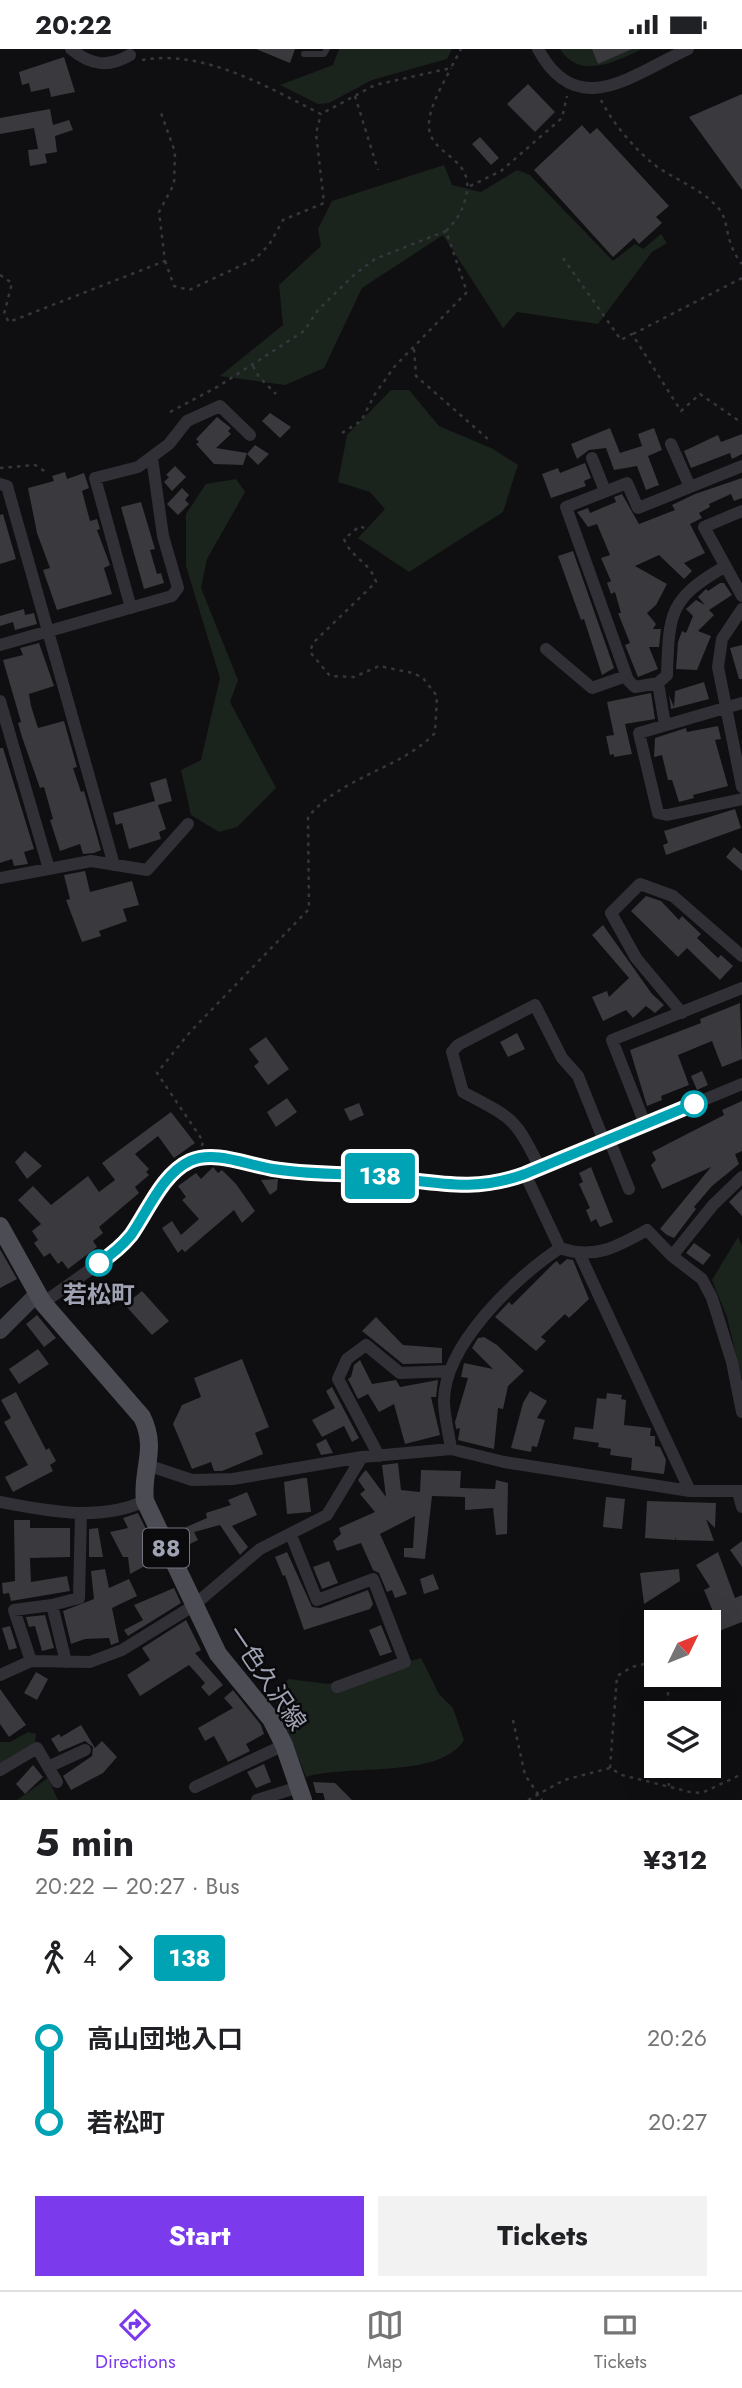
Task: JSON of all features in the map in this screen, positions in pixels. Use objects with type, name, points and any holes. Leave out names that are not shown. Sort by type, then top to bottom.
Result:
[{"type":"main road","name":"88","points":[[0,1226],[40,1299],[142,1417],[149,1438],[150,1466],[143,1489],[145,1501]]},
{"type":"main road","name":"一色久沢線","points":[[145,1501],[218,1654],[260,1704],[284,1745],[301,1793]]},
{"type":"street","points":[[71,49],[99,64],[113,63],[134,55]]},
{"type":"street","points":[[538,49],[549,68],[570,86],[596,91],[688,49]]},
{"type":"street","points":[[131,608],[95,478],[138,467],[152,458],[187,421],[220,405],[250,435]]},
{"type":"street","points":[[671,444],[690,487]]},
{"type":"street","points":[[0,645],[172,596],[178,588],[163,536],[152,458]]},
{"type":"street","points":[[592,458],[605,491]]},
{"type":"street","points":[[724,566],[698,582],[680,600],[671,618],[667,675],[658,683],[635,687],[626,676],[566,507],[627,483],[638,508],[742,466]]},
{"type":"street","points":[[0,484],[7,486],[114,865]]},
{"type":"street","points":[[742,511],[704,527],[742,596]]},
{"type":"street","points":[[742,609],[727,628],[719,652],[724,711],[742,787]]},
{"type":"street","points":[[546,649],[592,688],[626,676]]},
{"type":"street","points":[[658,683],[665,725]]},
{"type":"street","points":[[0,701],[48,869]]},
{"type":"street","points":[[742,703],[724,711],[639,733],[658,813],[667,815],[742,799]]},
{"type":"street","points":[[0,878],[91,861],[147,870],[188,824]]},
{"type":"street","points":[[682,1013],[636,958],[611,913],[640,884],[673,896],[742,956]]},
{"type":"street","points":[[645,1124],[612,1040],[742,988]]},
{"type":"street","points":[[540,1168],[520,1127],[511,1118],[463,1093],[452,1052],[458,1045],[535,1005],[562,1058],[578,1076],[629,1189]]},
{"type":"street","points":[[0,1331],[40,1299],[112,1254],[129,1237],[177,1169],[200,1158],[226,1159],[274,1169],[387,1177],[444,1186],[503,1182],[742,1084]]},
{"type":"street","points":[[525,1174],[559,1248],[580,1255],[617,1246],[647,1230],[673,1256],[702,1279],[712,1298],[732,1361],[742,1412]]},
{"type":"street","points":[[673,1256],[713,1205],[742,1177]]},
{"type":"street","points":[[451,1449],[444,1400],[455,1357],[502,1294],[559,1248]]},
{"type":"street","points":[[580,1255],[690,1491]]},
{"type":"street","points":[[379,1456],[338,1378],[347,1359],[366,1345],[400,1373],[450,1371]]},
{"type":"street","points":[[150,1466],[192,1480],[220,1480],[258,1477],[362,1457],[451,1449],[504,1462],[690,1491],[740,1492],[742,1507]]},
{"type":"street","points":[[0,1675],[31,1661],[90,1662],[122,1650],[193,1606],[260,1549],[327,1515],[362,1457]]},
{"type":"street","points":[[0,1502],[80,1513],[125,1510],[145,1501]]},
{"type":"street","points":[[31,1661],[14,1611],[79,1598],[80,1513]]},
{"type":"street","points":[[291,1535],[317,1599],[373,1579],[405,1662],[337,1687]]},
{"type":"street","points":[[52,1605],[66,1663]]},
{"type":"street","points":[[195,1787],[284,1745]]},
{"type":"street","points":[[0,1770],[37,1748],[57,1782]]},
{"type":"street","points":[[48,1767],[85,1750]]},
{"type":"street","points":[[257,1800],[301,1793]]},
{"type":"lane","points":[[304,54],[324,54],[327,49]]},
{"type":"path","points":[[170,412],[253,366],[304,331],[318,310],[355,274],[375,259],[446,231],[460,217],[470,185],[464,169],[434,142],[428,124],[461,49]]},
{"type":"path","points":[[134,55],[184,55],[205,60],[230,69],[321,114]]},
{"type":"path","points":[[161,113],[175,152],[174,184],[159,212],[165,261],[174,286],[189,291],[255,259],[269,245],[276,226],[283,220],[324,202],[316,133],[321,114],[375,85],[451,68]]},
{"type":"path","points":[[470,185],[500,171],[562,118],[570,86]]},
{"type":"path","points":[[596,91],[606,111],[652,163],[691,186],[722,211],[731,251],[742,264]]},
{"type":"path","points":[[355,96],[378,170]]},
{"type":"path","points":[[342,433],[361,421],[374,394],[395,366],[467,292],[446,231]]},
{"type":"path","points":[[563,258],[621,340],[742,278]]},
{"type":"path","points":[[0,275],[12,283],[4,314],[9,322],[165,261]]},
{"type":"path","points":[[632,334],[681,411],[700,394],[742,423]]},
{"type":"path","points":[[414,349],[416,376],[489,440]]},
{"type":"path","points":[[253,366],[259,377],[276,394]]},
{"type":"path","points":[[0,467],[35,465],[46,471]]},
{"type":"path","points":[[200,1158],[202,1141],[157,1073],[190,1032],[309,909],[308,817],[316,807],[361,777],[417,751],[435,733],[436,696],[423,678],[413,673],[379,666],[354,677],[330,676],[310,652],[313,643],[376,583],[373,571],[348,549],[344,539],[360,526],[366,529]]},
{"type":"path","points":[[610,1768],[617,1676],[632,1667],[644,1664]]},
{"type":"path","points":[[513,1720],[525,1775],[542,1800]]},
{"type":"path","points":[[528,1800],[564,1780],[610,1768],[622,1775],[694,1793],[704,1792],[742,1774]]},
{"type":"path","points":[[669,1778],[669,1786]]},
{"type":"shaded area","points":[[339,49],[452,49],[447,59],[372,80],[329,103],[318,104],[280,85],[333,65]]},
{"type":"shaded area","points":[[560,49],[642,49],[610,63],[588,66],[568,59]]},
{"type":"shaded area","points":[[444,165],[452,185],[481,192],[517,170],[530,175],[613,261],[635,244],[643,249],[661,234],[667,243],[652,252],[598,324],[517,312],[503,328],[443,235],[362,288],[324,368],[285,385],[220,376],[283,325],[279,285],[321,246],[318,229],[332,201]]},
{"type":"shaded area","points":[[391,390],[409,390],[439,426],[493,449],[518,465],[503,512],[409,572],[358,538],[385,509],[370,492],[338,482],[347,435]]},
{"type":"shaded area","points":[[236,479],[245,492],[207,559],[201,588],[238,680],[230,702],[276,788],[237,827],[219,832],[191,815],[181,770],[201,760],[220,678],[186,566],[186,514],[206,484]]},
{"type":"shaded area","points":[[738,1237],[742,1246],[742,1379],[727,1317],[712,1280]]},
{"type":"shaded area","points":[[421,1658],[439,1694],[453,1708],[464,1740],[452,1752],[415,1765],[306,1777],[272,1693],[289,1679],[328,1684]]},
{"type":"shaded area","points":[[28,1732],[36,1734],[35,1744],[0,1765],[0,1742],[10,1742]]},
{"type":"shaded area","points":[[48,1778],[58,1800],[17,1800]]},
{"type":"building","points":[[256,49],[295,49],[290,63]]},
{"type":"building","points":[[592,49],[632,49],[598,64]]},
{"type":"building","points":[[64,57],[75,92],[51,97],[49,88],[31,92],[29,83],[22,85],[19,72]]},
{"type":"building","points":[[528,84],[555,112],[535,132],[507,104]]},
{"type":"building","points":[[742,94],[742,190],[689,117]]},
{"type":"building","points":[[50,109],[53,125],[69,120],[73,130],[55,136],[57,152],[45,154],[47,163],[30,166],[28,150],[38,149],[34,128],[0,134],[0,118]]},
{"type":"building","points":[[582,125],[590,134],[597,128],[669,206],[656,217],[662,223],[639,244],[634,238],[613,257],[534,170]]},
{"type":"building","points":[[480,137],[499,158],[491,165],[472,144]]},
{"type":"building","points":[[270,413],[291,427],[280,438],[262,421]]},
{"type":"building","points":[[217,417],[231,428],[228,431],[231,434],[216,448],[247,453],[243,465],[214,464],[196,444],[199,442],[196,439]]},
{"type":"building","points":[[610,428],[620,453],[642,446],[638,434],[654,428],[662,450],[648,456],[659,485],[646,490],[637,466],[614,470],[606,448],[589,450],[577,459],[571,444]]},
{"type":"building","points":[[742,434],[742,454],[732,459],[730,453],[691,468],[684,451],[718,435],[721,442]]},
{"type":"building","points":[[255,445],[269,454],[258,465],[247,454]]},
{"type":"building","points":[[585,463],[591,478],[584,481],[586,486],[551,498],[542,474],[558,468],[560,473]]},
{"type":"building","points":[[175,466],[186,477],[172,491],[164,482],[169,477],[166,475]]},
{"type":"building","points":[[65,472],[67,479],[84,473],[89,488],[82,491],[90,521],[97,519],[100,529],[97,530],[110,565],[104,568],[112,594],[57,610],[43,570],[50,568],[37,533],[28,488],[54,481],[52,476]]},
{"type":"building","points":[[742,478],[742,498],[734,501],[731,494],[709,504],[710,507],[699,513],[702,518],[690,524],[705,553],[684,563],[692,571],[684,579],[659,555],[635,566],[667,584],[656,605],[647,613],[656,624],[653,629],[661,629],[659,647],[649,647],[658,669],[638,677],[625,645],[630,643],[618,613],[621,613],[615,592],[611,594],[607,583],[611,581],[601,558],[610,555],[597,524],[588,527],[577,512],[588,508],[590,513],[616,502],[614,497],[622,494],[639,524],[675,510],[672,505],[695,494]]},
{"type":"building","points":[[182,488],[189,495],[185,500],[189,504],[178,515],[167,504]]},
{"type":"building","points":[[141,502],[155,549],[150,550],[157,574],[161,573],[164,583],[144,589],[121,507]]},
{"type":"building","points":[[3,514],[16,559],[0,564],[0,515]]},
{"type":"building","points":[[573,551],[614,668],[602,675],[584,619],[581,620],[558,556]]},
{"type":"building","points":[[724,583],[732,595],[709,610],[714,615],[698,631],[711,636],[697,670],[676,669],[678,642],[682,631],[686,633],[693,616],[686,609],[696,600],[705,605],[698,597],[706,589],[708,591]]},
{"type":"building","points":[[24,609],[25,615],[34,613],[37,624],[15,630],[13,622],[0,626],[0,616]]},
{"type":"building","points":[[39,643],[54,686],[29,694],[31,706],[38,728],[64,721],[77,767],[73,768],[81,792],[84,791],[101,850],[94,853],[83,854],[80,844],[60,851],[50,820],[53,819],[44,787],[40,788],[18,723],[21,722],[3,660],[23,655],[20,648]]},
{"type":"building","points":[[742,645],[742,679],[739,679],[730,648]]},
{"type":"building","points":[[704,682],[709,699],[671,709],[669,695],[674,707],[675,691]]},
{"type":"building","points":[[651,693],[655,719],[625,724],[632,754],[614,757],[614,754],[610,755],[606,736],[614,735],[607,702]]},
{"type":"building","points":[[718,726],[721,739],[715,740],[728,786],[693,795],[694,798],[679,802],[672,780],[668,780],[662,755],[654,757],[655,738],[686,728],[687,732]]},
{"type":"building","points":[[0,748],[3,748],[34,849],[24,852],[28,864],[14,866],[12,859],[0,863]]},
{"type":"building","points":[[166,778],[172,801],[158,805],[166,829],[159,832],[161,839],[129,849],[122,823],[116,825],[113,813],[155,801],[150,783]]},
{"type":"building","points":[[735,809],[741,828],[666,855],[663,845],[668,843],[664,831]]},
{"type":"building","points":[[734,847],[742,854],[742,871],[726,857]]},
{"type":"building","points":[[85,871],[90,892],[132,881],[139,905],[123,909],[127,921],[99,931],[101,936],[82,942],[66,900],[70,899],[64,875]]},
{"type":"building","points":[[646,896],[661,901],[679,920],[682,916],[701,934],[697,938],[718,958],[721,955],[733,966],[720,980],[687,948],[678,957],[631,911]]},
{"type":"building","points":[[603,925],[652,994],[664,1005],[655,1013],[646,1006],[633,1018],[626,1010],[603,1021],[592,997],[607,991],[609,997],[629,978],[592,935]]},
{"type":"building","points":[[740,1003],[742,1059],[722,1067],[712,1041],[678,1055],[689,1085],[661,1096],[662,1100],[647,1106],[630,1050],[701,1023],[700,1019]]},
{"type":"building","points":[[517,1033],[525,1049],[508,1057],[500,1042]]},
{"type":"building","points":[[266,1037],[289,1069],[268,1085],[254,1066],[259,1062],[249,1049]]},
{"type":"building","points":[[702,1071],[708,1085],[697,1090],[691,1076]]},
{"type":"building","points":[[287,1098],[297,1112],[276,1127],[267,1112]]},
{"type":"building","points":[[742,1101],[742,1151],[735,1154],[739,1164],[712,1186],[694,1207],[696,1209],[674,1238],[667,1235],[660,1229],[711,1167],[662,1189],[651,1165],[656,1160],[652,1152],[724,1115],[722,1110]]},
{"type":"building","points":[[359,1103],[364,1115],[350,1121],[344,1109]]},
{"type":"building","points":[[171,1112],[195,1143],[174,1158],[158,1136],[135,1154],[149,1169],[146,1172],[149,1175],[135,1187],[139,1193],[99,1227],[103,1233],[93,1241],[97,1247],[68,1269],[62,1261],[58,1264],[50,1253],[44,1257],[34,1243],[38,1240],[32,1231],[41,1224],[18,1200],[33,1186],[51,1205],[88,1176],[99,1192],[115,1180],[102,1163]]},
{"type":"building","points":[[25,1151],[42,1166],[27,1179],[15,1162]]},
{"type":"building","points":[[213,1167],[218,1173],[222,1170],[236,1184],[255,1211],[242,1223],[234,1210],[185,1252],[182,1249],[178,1253],[162,1228],[172,1221],[181,1235],[199,1219],[182,1200],[186,1197],[178,1186],[196,1173],[201,1179]]},
{"type":"building","points":[[591,1167],[613,1222],[600,1227],[596,1219],[591,1222],[586,1210],[590,1208],[579,1184],[583,1182],[579,1173]]},
{"type":"building","points":[[278,1179],[277,1190],[270,1195],[261,1180]]},
{"type":"building","points":[[742,1189],[742,1216],[729,1202]]},
{"type":"building","points":[[694,1243],[711,1255],[703,1265],[686,1253]]},
{"type":"building","points":[[0,1249],[17,1279],[0,1288]]},
{"type":"building","points":[[567,1259],[573,1260],[589,1299],[569,1318],[565,1314],[541,1337],[546,1341],[536,1351],[495,1317],[509,1302],[512,1305],[554,1263],[557,1261],[560,1265]]},
{"type":"building","points":[[142,1291],[169,1321],[152,1335],[125,1305]]},
{"type":"building","points":[[37,1315],[56,1338],[44,1347],[26,1324]]},
{"type":"building","points":[[376,1317],[403,1345],[442,1348],[442,1363],[403,1364],[362,1331]]},
{"type":"building","points":[[484,1337],[497,1345],[524,1371],[508,1386],[503,1409],[498,1408],[494,1449],[458,1440],[460,1428],[456,1429],[455,1422],[468,1378],[461,1377],[464,1363],[493,1369],[472,1348],[478,1338]]},
{"type":"building","points":[[38,1349],[49,1364],[19,1384],[9,1369]]},
{"type":"building","points":[[242,1359],[269,1427],[255,1433],[263,1454],[222,1471],[214,1471],[211,1462],[192,1469],[173,1424],[182,1405],[201,1397],[194,1378]]},
{"type":"building","points":[[360,1360],[372,1384],[396,1380],[400,1387],[438,1380],[436,1397],[431,1397],[440,1435],[405,1444],[394,1404],[379,1412],[368,1394],[358,1399],[348,1379],[354,1365]]},
{"type":"building","points":[[332,1387],[359,1438],[352,1442],[344,1426],[322,1437],[312,1420],[335,1408],[326,1391]]},
{"type":"building","points":[[530,1391],[547,1401],[537,1418],[545,1420],[537,1447],[532,1446],[531,1452],[511,1448],[523,1403]]},
{"type":"building","points":[[16,1392],[46,1450],[49,1448],[56,1461],[50,1465],[53,1471],[13,1492],[5,1477],[28,1465],[4,1422],[11,1418],[1,1400]]},
{"type":"building","points":[[607,1393],[622,1395],[621,1399],[626,1400],[624,1425],[651,1428],[650,1436],[655,1436],[655,1446],[660,1447],[666,1460],[664,1474],[631,1470],[632,1458],[610,1455],[611,1449],[598,1447],[599,1443],[573,1439],[575,1427],[593,1429],[597,1398],[606,1399]]},
{"type":"building","points":[[326,1439],[333,1453],[321,1455],[316,1444]]},
{"type":"building","points":[[398,1463],[401,1490],[420,1492],[421,1470],[461,1471],[460,1488],[495,1489],[496,1480],[508,1483],[507,1534],[496,1535],[493,1508],[465,1510],[465,1497],[432,1496],[425,1559],[404,1557],[404,1548],[413,1548],[415,1516],[380,1534],[407,1594],[395,1598],[392,1590],[387,1592],[379,1573],[373,1570],[361,1543],[337,1551],[333,1541],[341,1534],[339,1528],[375,1512],[360,1494],[365,1490],[358,1480],[363,1473],[366,1470],[386,1497],[382,1465]]},
{"type":"building","points":[[307,1478],[311,1512],[287,1514],[284,1482]]},
{"type":"building","points":[[247,1492],[257,1515],[232,1526],[248,1547],[240,1555],[220,1525],[194,1532],[198,1540],[184,1547],[177,1531],[207,1518],[206,1513],[231,1505],[228,1500]]},
{"type":"building","points":[[606,1497],[625,1499],[622,1529],[603,1527]]},
{"type":"building","points":[[647,1501],[716,1503],[715,1528],[706,1519],[714,1541],[676,1540],[675,1537],[675,1540],[645,1538]]},
{"type":"building","points":[[138,1513],[154,1545],[146,1549],[152,1562],[130,1574],[128,1557],[123,1557],[110,1532],[128,1528],[123,1518]]},
{"type":"building","points":[[14,1520],[30,1520],[30,1528],[70,1528],[70,1557],[30,1558],[31,1582],[67,1576],[70,1591],[11,1601],[9,1593],[3,1594],[2,1583],[15,1581]]},
{"type":"building","points":[[98,1528],[103,1557],[89,1557],[89,1529]]},
{"type":"building","points":[[742,1541],[742,1567],[730,1550]]},
{"type":"building","points":[[287,1552],[312,1607],[320,1608],[368,1590],[373,1604],[370,1609],[304,1630],[285,1575],[283,1576],[275,1557]]},
{"type":"building","points":[[718,1552],[735,1598],[742,1595],[742,1622],[721,1630],[721,1610],[712,1610],[704,1590],[710,1587],[696,1565]]},
{"type":"building","points":[[329,1561],[338,1583],[322,1589],[313,1567]]},
{"type":"building","points":[[105,1569],[109,1588],[129,1579],[137,1596],[112,1608],[119,1642],[111,1645],[109,1638],[85,1639],[71,1644],[63,1611],[94,1599],[91,1571]]},
{"type":"building","points":[[679,1569],[680,1581],[644,1604],[640,1573]]},
{"type":"building","points":[[433,1574],[439,1589],[424,1594],[420,1579]]},
{"type":"building","points":[[174,1588],[181,1603],[128,1636],[124,1630],[143,1620],[134,1605]]},
{"type":"building","points":[[45,1615],[54,1648],[42,1651],[35,1626],[29,1627],[26,1617]]},
{"type":"building","points":[[186,1620],[201,1650],[195,1653],[223,1685],[209,1696],[201,1687],[205,1683],[189,1665],[140,1696],[127,1675],[150,1660],[142,1648]]},
{"type":"building","points":[[381,1625],[392,1652],[380,1656],[369,1630]]},
{"type":"building","points":[[10,1626],[17,1648],[9,1650],[2,1628]]},
{"type":"building","points":[[36,1672],[48,1679],[37,1700],[24,1693]]},
{"type":"building","points":[[0,1689],[26,1725],[9,1737],[0,1724]]},
{"type":"building","points":[[233,1690],[261,1725],[264,1734],[246,1744],[250,1751],[228,1762],[214,1736],[205,1741],[198,1728],[233,1708],[224,1698]]},
{"type":"building","points":[[81,1725],[95,1748],[102,1741],[117,1757],[103,1773],[71,1790],[63,1776],[92,1756],[93,1747],[85,1741],[59,1752],[51,1739],[59,1734],[61,1737]]},
{"type":"building","points":[[264,1764],[271,1782],[256,1788],[247,1772]]},
{"type":"building","points":[[33,1765],[43,1777],[25,1794],[16,1784]]},
{"type":"building","points":[[313,1782],[335,1783],[352,1800],[325,1800],[323,1793],[316,1793]]},
{"type":"bus line","name":"138","points":[[99,1263],[129,1237],[164,1183],[177,1169],[200,1158],[226,1159],[274,1169],[387,1177],[444,1186],[476,1186],[503,1182],[525,1174],[694,1104]]},
{"type":"place","name":"若松町","points":[[99,1263]]}]
